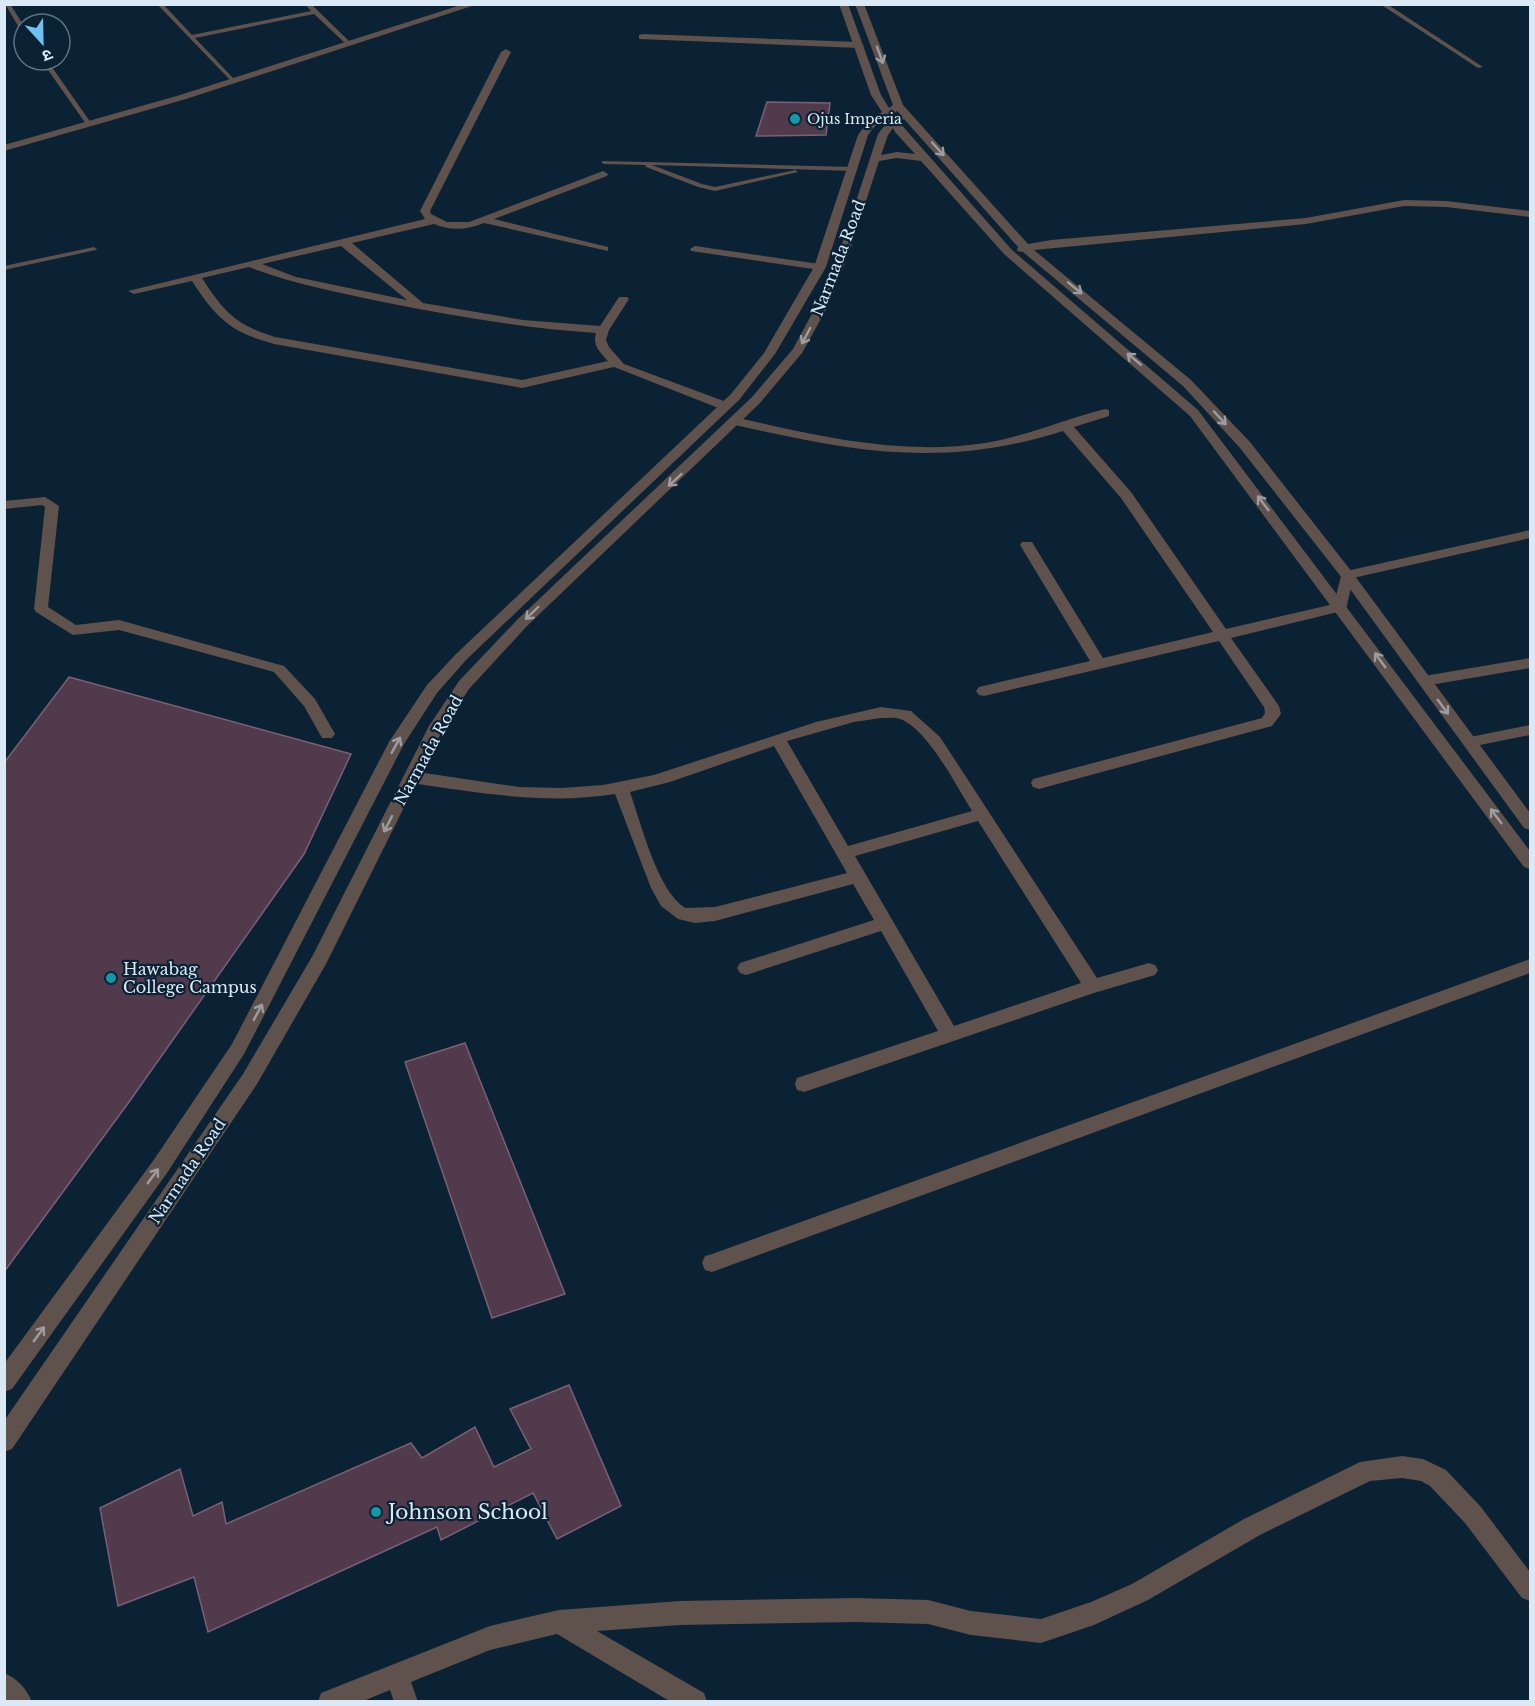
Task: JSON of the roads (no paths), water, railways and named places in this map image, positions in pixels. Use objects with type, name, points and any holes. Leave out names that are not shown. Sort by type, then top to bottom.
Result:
[{"type":"street","points":[[4,148],[474,4]]},
{"type":"street","points":[[843,4],[876,94],[1025,248],[1187,383],[1245,445],[1347,575],[1530,824]]},
{"type":"street","points":[[860,4],[896,113],[924,158],[1008,252],[1194,412],[1530,863]]},
{"type":"street","points":[[642,37],[859,45]]},
{"type":"street","points":[[432,221],[424,211],[506,52]]},
{"type":"street","points":[[4,1382],[160,1167],[238,1049],[397,742],[432,689],[469,649],[725,406],[770,354],[820,267],[854,170],[863,135],[868,126],[896,113]]},
{"type":"street","name":"Narmada Road","points":[[4,1440],[250,1079],[320,959],[437,726],[464,685],[522,623],[735,421],[798,350],[822,306],[846,246],[883,134],[896,113]]},
{"type":"street","points":[[874,159],[897,155],[924,158]]},
{"type":"street","points":[[134,291],[432,221],[458,226],[487,221],[603,174]]},
{"type":"street","points":[[1008,252],[1025,248],[1306,222],[1404,203],[1446,204],[1530,214]]},
{"type":"street","points":[[487,221],[604,249]]},
{"type":"street","points":[[345,243],[421,305]]},
{"type":"street","points":[[695,249],[820,267]]},
{"type":"street","points":[[251,264],[293,280],[421,305],[523,324],[603,330]]},
{"type":"street","points":[[195,277],[222,319],[236,327],[274,340],[522,384],[562,377],[616,363]]},
{"type":"street","points":[[623,299],[603,330],[600,340],[603,348],[616,363],[620,367],[725,406]]},
{"type":"street","points":[[735,421],[814,439],[926,451],[994,445],[1105,413]]},
{"type":"street","points":[[1039,783],[1267,722],[1273,714],[1271,706],[1126,495],[1066,426]]},
{"type":"street","points":[[4,505],[45,501],[52,506],[41,609],[74,630],[119,625],[279,669],[310,703],[327,734]]},
{"type":"street","points":[[1347,575],[1530,534]]},
{"type":"street","points":[[1027,544],[1099,664]]},
{"type":"street","points":[[1341,607],[1347,575]]},
{"type":"street","points":[[984,691],[1341,607]]},
{"type":"street","points":[[1424,681],[1530,663]]},
{"type":"street","points":[[411,777],[520,792],[580,793],[621,788],[662,779],[848,719],[880,712],[900,712],[915,720],[935,741],[1093,986]]},
{"type":"street","points":[[1470,742],[1530,730]]},
{"type":"street","points":[[779,740],[949,1034]]},
{"type":"street","points":[[621,788],[659,889],[675,910],[687,915],[699,917],[715,914],[858,876]]},
{"type":"street","points":[[844,853],[984,814]]},
{"type":"street","points":[[746,968],[885,923]]},
{"type":"street","points":[[712,1263],[1530,966]]},
{"type":"street","points":[[804,1084],[1093,986],[1149,970]]},
{"type":"street","points":[[330,1701],[490,1638],[559,1622],[680,1613],[856,1610],[928,1612],[991,1626],[1041,1631],[1094,1613],[1140,1592],[1252,1527],[1368,1470],[1402,1467],[1423,1470],[1438,1478],[1453,1492],[1530,1590]]},
{"type":"street","points":[[559,1622],[695,1701]]},
{"type":"street","points":[[396,1675],[405,1701]]},
{"type":"street","points":[[4,1685],[20,1701]]},
{"type":"lane","points":[[159,4],[232,80]]},
{"type":"lane","points":[[307,4],[349,44]]},
{"type":"lane","points":[[1382,4],[1479,67]]},
{"type":"lane","points":[[191,37],[314,12]]},
{"type":"lane","points":[[52,72],[88,123]]},
{"type":"lane","points":[[604,162],[854,170]]},
{"type":"lane","points":[[642,163],[700,186],[715,189],[813,168]]},
{"type":"lane","points":[[4,267],[94,249]]},
{"type":"place","name":"Ojus Imperia","points":[[795,119]]},
{"type":"place","name":"Hawabag College Campus","points":[[111,978]]},
{"type":"place","name":"Johnson School","points":[[376,1512]]}]
